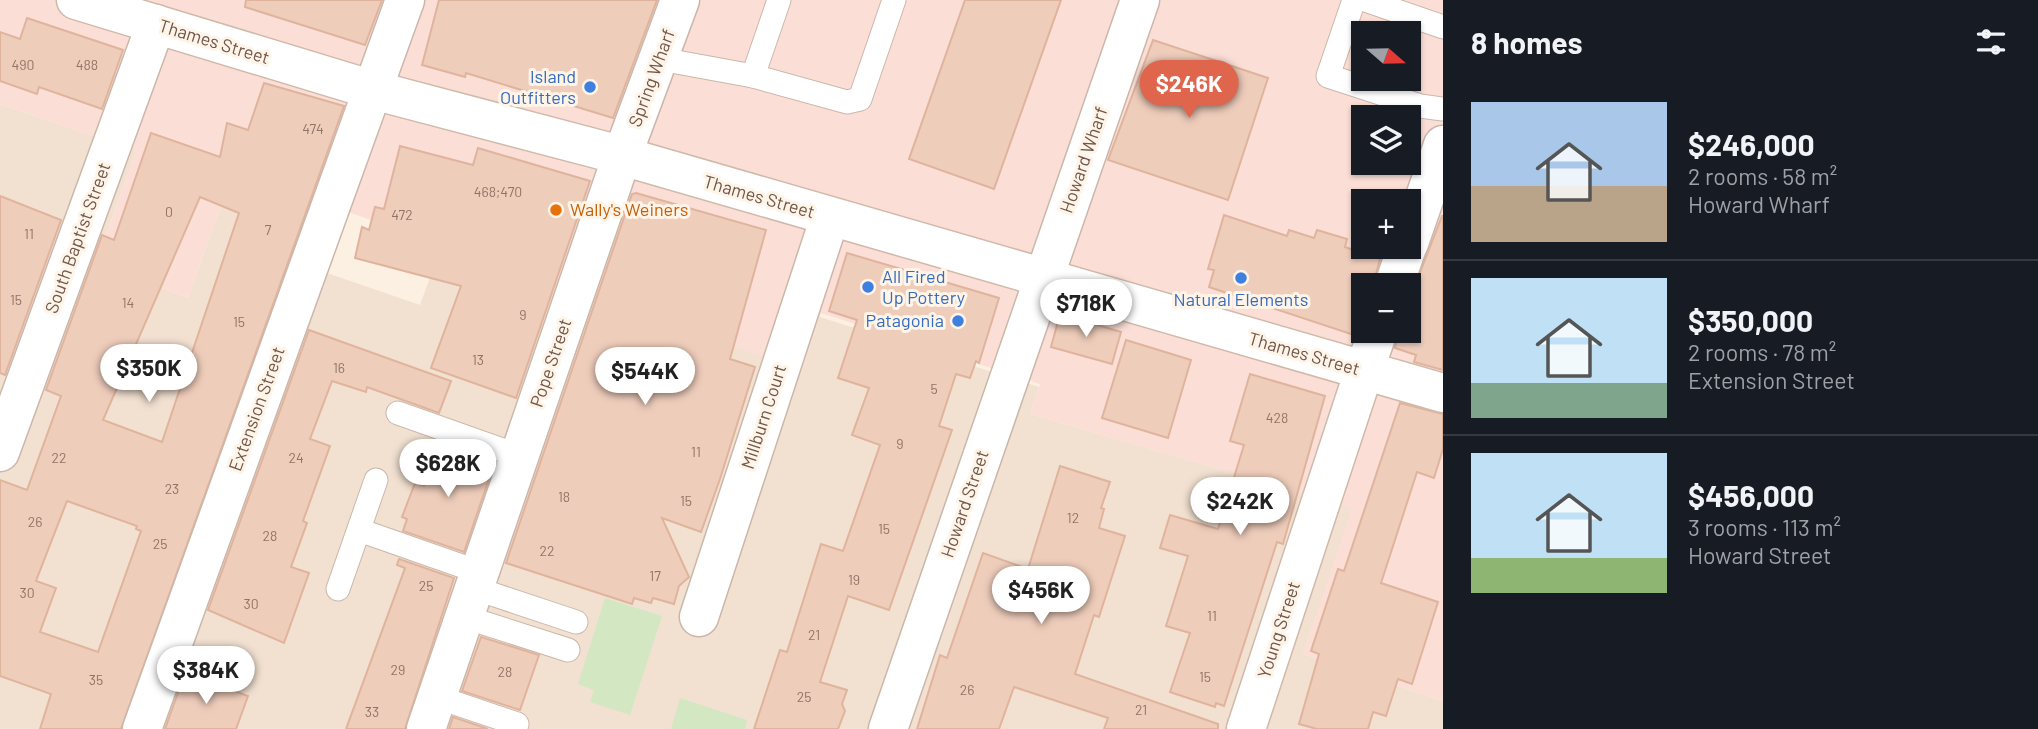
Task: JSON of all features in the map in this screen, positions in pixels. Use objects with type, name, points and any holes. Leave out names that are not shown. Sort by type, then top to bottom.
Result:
[{"type":"street","name":"Thames Street","points":[[76,0],[373,90],[622,156],[1043,280],[1443,393]]},
{"type":"street","name":"Extension Street","points":[[142,729],[405,0]]},
{"type":"street","name":"Spring Wharf","points":[[622,156],[680,0]]},
{"type":"street","name":"Howard Wharf","points":[[1043,280],[1140,0]]},
{"type":"street","name":"South Baptist Street","points":[[0,452],[156,24]]},
{"type":"street","points":[[1421,208],[1443,145]]},
{"type":"street","name":"Pope Street","points":[[431,713],[622,156]]},
{"type":"street","name":"Millburn Court","points":[[699,617],[830,217]]},
{"type":"street","name":"Howard Street","points":[[888,729],[1043,280]]},
{"type":"street","name":"Young Street","points":[[1246,729],[1374,343]]},
{"type":"lane","points":[[753,76],[779,0]]},
{"type":"lane","points":[[660,59],[753,76],[847,102],[860,99],[894,0]]},
{"type":"lane","points":[[1354,0],[1328,76],[1420,106],[1443,109]]},
{"type":"lane","points":[[1365,0],[1443,27]]},
{"type":"lane","points":[[398,413],[519,456]]},
{"type":"lane","points":[[338,589],[376,480]]},
{"type":"lane","points":[[359,530],[473,592],[568,650]]},
{"type":"lane","points":[[473,592],[576,622]]},
{"type":"lane","points":[[431,713],[517,724]]},
{"type":"shaded area","points":[[0,0],[1443,0],[1443,701],[1303,654],[1352,508],[1030,414],[1040,384],[821,313],[802,370],[233,172],[188,298],[96,263],[136,151],[0,104]]},
{"type":"shaded area","points":[[0,104],[136,151],[96,263],[188,298],[233,172],[348,212],[327,273],[420,305],[442,245],[820,317],[1039,387],[1030,414],[1353,508],[1303,654],[1443,701],[1443,729],[0,729]]},
{"type":"green space","points":[[605,598],[662,616],[630,715],[590,702],[594,690],[578,684]]},
{"type":"green space","points":[[680,698],[747,720],[745,729],[671,729]]},
{"type":"building","points":[[246,0],[382,0],[365,45],[245,7]]},
{"type":"building","points":[[439,0],[657,0],[613,118],[466,73],[465,77],[422,65]]},
{"type":"building","points":[[965,0],[1061,0],[994,189],[909,159]]},
{"type":"building","points":[[27,18],[123,50],[102,109],[39,87],[37,94],[0,81],[0,32],[20,39]]},
{"type":"building","points":[[1153,40],[1268,78],[1228,200],[1108,160]]},
{"type":"building","points":[[264,83],[344,106],[121,729],[40,729],[51,694],[0,676],[0,480],[27,490],[61,396],[46,390],[102,235],[114,240],[151,133],[220,157],[227,123],[248,130]],"holes":[[[200,197],[239,213],[162,442],[103,420]],[[67,501],[137,526],[136,529],[141,531],[98,652],[40,632],[56,588],[36,581]]]},
{"type":"building","points":[[400,146],[473,165],[478,148],[590,181],[516,398],[431,368],[461,286],[355,258],[362,227],[369,230],[375,207],[384,209]]},
{"type":"building","points":[[632,194],[766,230],[730,359],[755,367],[701,532],[662,518],[689,577],[679,586],[674,604],[653,598],[651,603],[634,598],[632,604],[506,563]]},
{"type":"building","points":[[0,196],[61,220],[5,375],[0,373]]},
{"type":"building","points":[[1224,215],[1287,236],[1289,230],[1314,238],[1317,230],[1347,239],[1345,247],[1351,249],[1351,259],[1380,259],[1376,273],[1351,273],[1351,334],[1209,287],[1214,270],[1208,269]]},
{"type":"building","points":[[1443,216],[1443,370],[1414,362],[1416,355],[1395,348],[1396,343],[1421,343],[1420,273]]},
{"type":"building","points":[[847,253],[999,298],[979,363],[976,361],[970,378],[956,374],[939,426],[952,430],[889,610],[848,596],[820,682],[847,690],[842,704],[845,711],[838,729],[754,729],[780,650],[787,652],[821,544],[843,551],[880,445],[852,435],[869,388],[838,378],[857,320],[829,311]]},
{"type":"building","points":[[1060,314],[1121,332],[1112,364],[1051,347]]},
{"type":"building","points":[[309,330],[451,381],[439,413],[367,387],[366,392],[332,381],[310,439],[330,446],[303,521],[307,523],[291,567],[309,573],[284,643],[208,610]]},
{"type":"building","points":[[1126,340],[1191,360],[1168,438],[1102,418]]},
{"type":"building","points":[[1250,374],[1325,396],[1283,544],[1277,542],[1224,706],[1216,703],[1215,707],[1170,692],[1190,633],[1166,626],[1188,556],[1160,548],[1170,515],[1218,529],[1244,445],[1230,441]]},
{"type":"building","points":[[1400,403],[1443,414],[1443,449],[1434,478],[1417,472],[1381,583],[1438,602],[1412,684],[1398,679],[1386,716],[1373,712],[1368,729],[1317,729],[1299,724],[1319,654],[1311,651],[1338,569],[1344,571]]},
{"type":"building","points":[[439,444],[494,464],[464,552],[403,531],[407,519],[402,517],[415,483],[424,486]]},
{"type":"building","points":[[1060,466],[1110,482],[1101,508],[1104,509],[1099,528],[1125,536],[1099,617],[1094,615],[1075,674],[1218,724],[1218,729],[1104,729],[1108,718],[1014,687],[999,729],[917,729],[940,655],[947,658],[983,553],[1028,569]]},
{"type":"building","points":[[399,559],[454,578],[405,729],[346,729],[405,568],[397,565]]},
{"type":"building","points":[[481,637],[539,655],[520,710],[462,691]]},
{"type":"building","points":[[185,673],[248,696],[236,729],[165,729]]},
{"type":"building","points":[[453,717],[488,729],[449,729]]},
{"type":"place","name":"Island Outfitters","points":[[590,87]]},
{"type":"place","name":"Wally's Weiners","points":[[556,210]]},
{"type":"place","name":"Natural Elements","points":[[1241,278]]},
{"type":"place","name":"All Fired Up Pottery","points":[[868,287]]},
{"type":"place","name":"Patagonia","points":[[958,321]]}]
